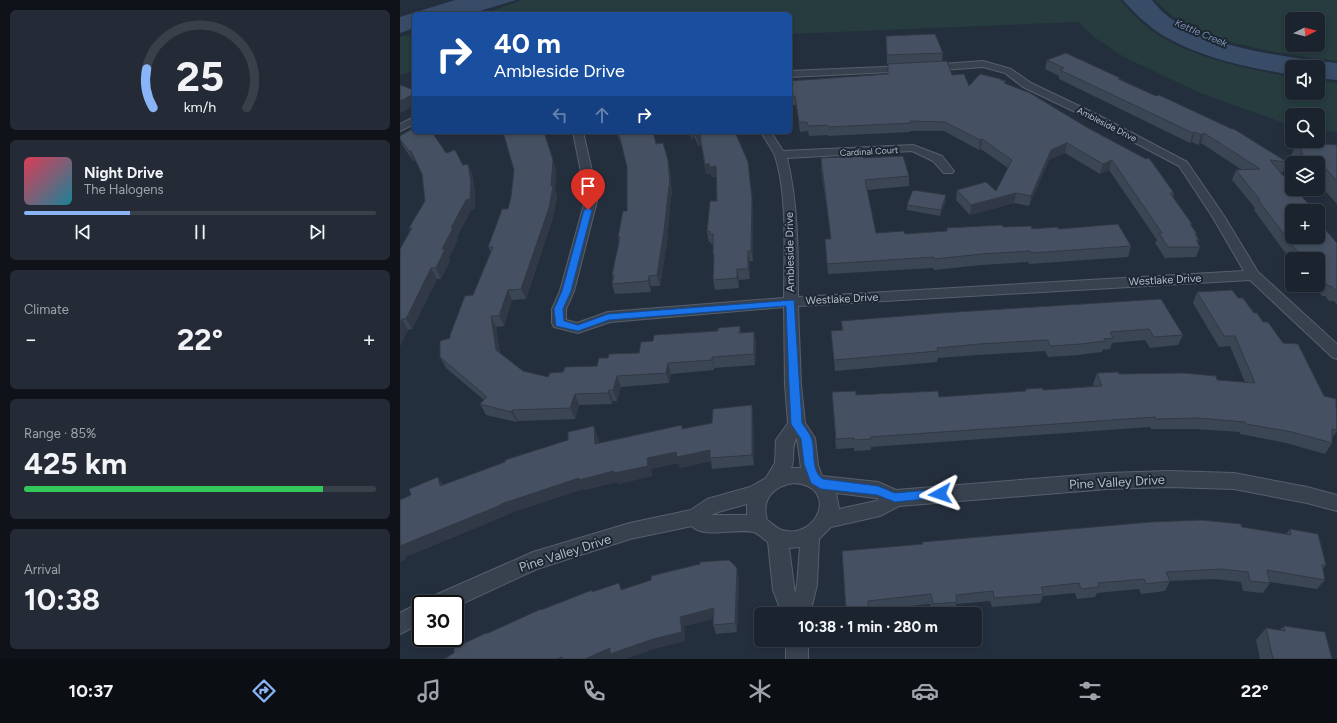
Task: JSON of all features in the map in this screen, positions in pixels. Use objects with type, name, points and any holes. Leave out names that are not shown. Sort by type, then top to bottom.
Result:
[{"type":"street","name":"Ambleside Drive","points":[[792,74],[983,64],[1008,71],[1027,85],[1094,117],[1183,164],[1218,216],[1254,275],[1337,353]]},
{"type":"street","points":[[400,128],[412,121]]},
{"type":"street","name":"Westlake Drive","points":[[578,134],[592,197],[567,291],[559,309],[559,323],[578,328],[608,317],[791,302],[1254,275]]},
{"type":"street","name":"Ambleside Drive","points":[[767,134],[780,155],[787,183],[791,238],[793,385],[797,424],[806,438],[809,464],[818,482]]},
{"type":"street","name":"Cardinal Court","points":[[780,155],[913,148],[933,154],[942,161],[948,171]]},
{"type":"street","points":[[797,424],[785,440],[784,464],[757,501],[755,508],[756,517],[759,524],[776,537],[792,540],[810,536],[826,520],[830,509],[829,498],[826,491],[818,482]]},
{"type":"street","name":"Pine Valley Drive","points":[[458,595],[533,561],[630,531],[696,517],[708,506],[743,498],[768,487],[780,478],[794,475],[806,476],[818,482],[878,490],[895,498]]},
{"type":"street","name":"Pine Valley Drive","points":[[826,520],[880,508],[895,498],[1107,481],[1169,479],[1234,481],[1307,495],[1337,503]]},
{"type":"street","points":[[696,517],[702,524],[759,524]]},
{"type":"street","points":[[802,607],[807,585],[810,536]]},
{"type":"street","points":[[776,537],[780,547],[783,590],[789,607]]},
{"type":"street","points":[[400,624],[412,617]]},
{"type":"street","points":[[797,647],[797,659]]},
{"type":"green space","points":[[522,0],[1120,0],[1150,29],[1176,45],[1225,63],[1285,76],[1285,100],[1325,100],[1325,81],[1337,83],[1337,132],[1325,131],[1325,108],[1285,108],[1285,123],[1200,93],[1124,57],[1094,37],[1078,22],[792,34],[792,12],[489,12]]},
{"type":"green space","points":[[1155,0],[1337,0],[1337,61],[1276,52],[1234,43],[1195,29],[1178,20]]},
{"type":"green space","points":[[412,34],[412,72],[400,75],[400,37]]},
{"type":"water","points":[[455,0],[516,0],[477,12],[416,12]]},
{"type":"water","points":[[1123,0],[1152,0],[1164,13],[1176,22],[1203,36],[1261,52],[1310,60],[1285,60],[1285,74],[1226,61],[1178,44],[1158,32],[1132,10]]},
{"type":"water","points":[[412,13],[412,29],[400,33],[400,17]]},
{"type":"water","points":[[1325,62],[1337,63],[1337,80],[1325,79]]},
{"type":"building","points":[[935,34],[943,53],[887,55],[886,36]]},
{"type":"building","points":[[1066,53],[1120,78],[1118,79],[1156,96],[1159,95],[1234,129],[1285,161],[1270,160],[1285,178],[1285,196],[1301,196],[1309,204],[1285,204],[1285,235],[1258,200],[1260,200],[1236,170],[1260,169],[1204,133],[1201,135],[1195,132],[1193,133],[1060,70],[1064,68],[1047,60]]},
{"type":"building","points":[[947,61],[952,75],[964,74],[969,86],[980,74],[1001,79],[1006,81],[1004,83],[1030,93],[1088,128],[1146,159],[1149,158],[1174,193],[1170,193],[1192,224],[1190,224],[1197,234],[1195,234],[1199,240],[1196,240],[1200,247],[1168,247],[1159,233],[1162,233],[1112,160],[1103,164],[1067,143],[1051,150],[1031,196],[1016,193],[971,205],[957,190],[986,182],[996,191],[1012,160],[982,139],[980,140],[945,122],[910,121],[911,123],[828,127],[827,125],[808,126],[807,122],[799,122],[795,96],[792,96],[792,81],[888,74],[888,64]]},
{"type":"building","points":[[400,85],[412,89],[412,95],[400,101]]},
{"type":"building","points":[[412,129],[412,134],[433,134],[446,153],[455,150],[463,165],[468,164],[471,182],[470,199],[466,200],[451,228],[453,228],[442,249],[445,249],[436,268],[431,268],[406,319],[402,319],[400,322],[400,249],[412,228],[409,228],[425,201],[422,174],[411,151],[409,151],[400,139],[400,136]]},
{"type":"building","points":[[504,134],[545,134],[553,160],[551,186],[553,186],[549,208],[521,289],[508,290],[499,316],[491,316],[496,350],[523,371],[548,377],[550,373],[563,372],[565,367],[597,366],[599,358],[608,358],[609,354],[639,353],[641,342],[653,341],[654,335],[718,331],[718,328],[740,326],[739,333],[754,332],[754,354],[712,357],[712,360],[668,363],[666,373],[617,376],[613,390],[609,390],[608,393],[575,394],[570,408],[512,410],[511,412],[480,404],[487,397],[440,357],[440,341],[450,338],[465,296],[473,295],[493,247],[488,247],[502,209],[508,209],[514,170]]},
{"type":"building","points":[[619,134],[654,134],[656,144],[663,143],[668,160],[670,186],[657,275],[649,276],[648,281],[612,284],[614,275],[612,275],[620,237],[618,237],[623,211],[627,211],[627,167]]},
{"type":"building","points":[[695,134],[736,134],[748,162],[752,198],[751,251],[748,251],[748,269],[737,269],[737,278],[713,280],[713,234],[710,234],[710,231],[707,232],[710,201],[717,201],[716,166],[710,167],[709,164],[705,164],[700,135],[696,136]]},
{"type":"building","points":[[1325,144],[1337,145],[1337,181],[1325,168],[1325,156],[1304,156],[1300,148],[1325,148]]},
{"type":"building","points":[[863,156],[863,158],[903,156],[909,176],[865,180],[876,233],[904,231],[905,234],[947,231],[947,228],[1002,225],[1003,227],[1031,226],[1032,229],[1057,227],[1059,229],[1118,224],[1131,246],[1031,253],[1030,251],[982,254],[934,259],[934,257],[827,264],[825,239],[831,239],[821,158]]},
{"type":"building","points":[[913,190],[946,195],[941,210],[907,205]]},
{"type":"building","points":[[1325,229],[1337,243],[1337,290],[1331,286],[1328,286],[1325,282],[1325,252],[1298,252],[1292,244],[1325,244]]},
{"type":"building","points":[[1232,290],[1238,298],[1243,298],[1263,322],[1268,322],[1283,343],[1298,344],[1324,396],[1336,399],[1337,430],[1332,429],[1332,443],[1292,432],[1246,424],[1245,422],[1198,418],[1155,419],[1155,417],[871,437],[871,439],[836,439],[832,392],[856,391],[856,395],[938,391],[939,397],[1026,391],[1026,389],[1042,388],[1043,390],[1102,386],[1097,373],[1118,372],[1119,374],[1183,373],[1216,376],[1217,380],[1255,383],[1235,336],[1224,336],[1197,292]]},
{"type":"building","points":[[1161,299],[1183,335],[1154,337],[1149,329],[1110,332],[1113,338],[1104,339],[1105,341],[1081,344],[1050,346],[1048,340],[979,344],[937,348],[938,351],[834,360],[831,331],[843,330],[841,321]]},
{"type":"building","points":[[752,405],[752,455],[710,458],[710,450],[677,457],[676,452],[647,458],[648,466],[614,473],[614,471],[579,480],[579,478],[501,504],[400,546],[400,500],[411,495],[409,489],[438,477],[440,486],[505,462],[505,460],[568,440],[568,432],[594,426],[595,444],[682,425],[682,429],[712,423],[713,409]]},
{"type":"building","points":[[1201,520],[1241,524],[1242,527],[1291,535],[1290,529],[1318,534],[1326,565],[1322,565],[1325,580],[1267,570],[1270,583],[1250,581],[1248,572],[1221,569],[1166,572],[1170,581],[1146,584],[1144,579],[1098,583],[1099,587],[1081,589],[1079,583],[1041,587],[1044,594],[994,598],[993,591],[956,595],[957,602],[933,604],[931,594],[868,601],[868,607],[846,607],[842,551],[923,544],[922,542],[1151,522]]},
{"type":"building","points":[[729,560],[737,568],[735,623],[713,625],[714,608],[680,617],[682,632],[653,639],[610,654],[610,648],[585,659],[563,659],[562,657],[557,659],[444,659],[454,653],[454,648],[464,647],[464,643],[541,609],[592,590],[592,592],[619,583],[621,590],[651,580],[651,576],[700,564],[700,562]]},
{"type":"building","points":[[1284,626],[1325,632],[1332,659],[1273,659],[1266,628],[1285,631]]},
{"type":"route","points":[[588,210],[567,291],[559,309],[559,323],[578,328],[608,317],[791,302],[793,385],[797,424],[806,438],[809,464],[815,480],[821,484],[857,489],[878,490],[895,498],[940,494]]},
{"type":"water label","name":"Kettle Creek","points":[[1201,33]]}]
